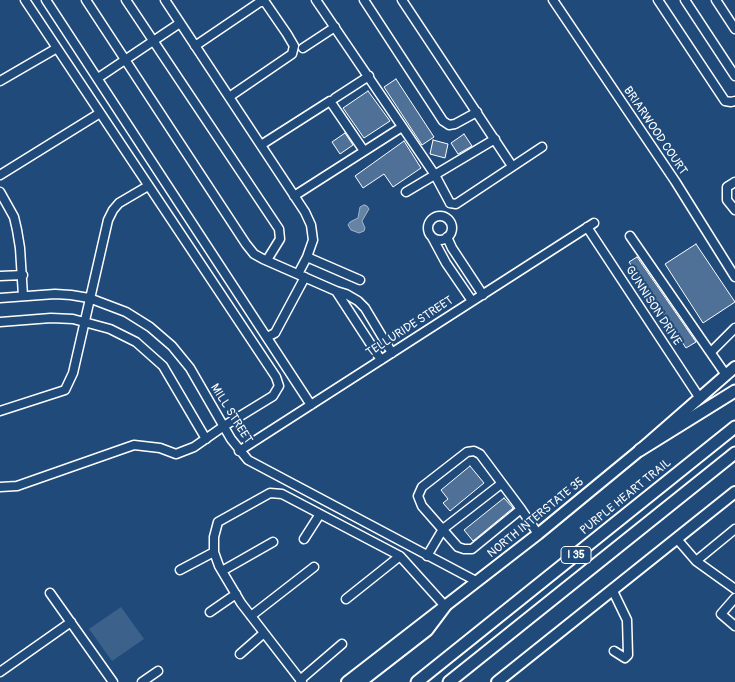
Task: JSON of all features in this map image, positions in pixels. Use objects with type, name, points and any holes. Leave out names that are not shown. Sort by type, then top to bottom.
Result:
[{"type":"highway","points":[[640,450],[735,391]]},
{"type":"highway","name":"PURPLE HEART TRAIL","points":[[417,682],[735,427]]},
{"type":"highway","name":"I 35","points":[[449,682],[735,453]]},
{"type":"highway","points":[[360,682],[427,630],[445,606]]},
{"type":"main road","name":"NORTH INTERSTATE 35","points":[[347,682],[538,534],[640,450],[735,367]]},
{"type":"main road","points":[[497,682],[735,492]]},
{"type":"street","points":[[0,487],[17,486],[134,445],[160,448],[176,454],[194,447],[273,396],[278,390],[278,381],[25,0]]},
{"type":"street","points":[[46,0],[311,405]]},
{"type":"street","points":[[86,0],[254,254],[358,300],[365,308],[392,353]]},
{"type":"street","points":[[126,0],[279,230],[280,239],[267,260]]},
{"type":"street","points":[[164,0],[261,145],[311,225],[314,240],[302,276],[275,333],[267,337]]},
{"type":"street","points":[[316,0],[436,175],[450,203]]},
{"type":"street","points":[[364,0],[443,121],[449,125],[455,124],[477,112]]},
{"type":"street","points":[[402,0],[512,166]]},
{"type":"street","name":"BRIARWOOD COURT","points":[[553,0],[675,181],[735,276]]},
{"type":"street","points":[[658,0],[725,101],[735,101]]},
{"type":"street","points":[[685,0],[735,76]]},
{"type":"street","points":[[716,0],[735,29]]},
{"type":"street","points":[[195,46],[260,2],[266,2],[294,46],[292,54],[229,97]]},
{"type":"street","points":[[98,78],[180,23]]},
{"type":"street","points":[[303,48],[335,27]]},
{"type":"street","points":[[0,81],[57,48]]},
{"type":"street","points":[[335,98],[369,76]]},
{"type":"street","points":[[261,145],[330,101],[364,151]]},
{"type":"street","points":[[0,175],[100,113]]},
{"type":"street","points":[[294,196],[402,127]]},
{"type":"street","points":[[406,192],[495,140]]},
{"type":"street","points":[[450,203],[456,204],[542,147]]},
{"type":"street","points":[[735,182],[727,186],[727,200],[735,210]]},
{"type":"street","points":[[0,411],[65,390],[73,373],[108,220],[113,210],[119,204],[148,186]]},
{"type":"street","points":[[0,192],[14,217],[20,248],[23,296]]},
{"type":"street","points":[[442,216],[450,203]]},
{"type":"street","points":[[432,237],[440,240],[450,234],[452,225],[446,218],[437,216],[430,221],[428,229],[432,237],[450,268],[472,301]]},
{"type":"street","name":"TELLURIDE STREET","points":[[239,451],[591,225]]},
{"type":"street","name":"GUNNISON DRIVE","points":[[591,225],[700,397]]},
{"type":"street","points":[[630,236],[726,375]]},
{"type":"street","points":[[447,237],[483,294]]},
{"type":"street","points":[[307,257],[360,280]]},
{"type":"street","points":[[450,268],[461,261]]},
{"type":"street","points":[[0,276],[23,275]]},
{"type":"street","points":[[336,291],[381,360]]},
{"type":"street","name":"MILL STREET","points":[[0,298],[55,294],[89,298],[126,312],[150,327],[172,346],[190,368],[239,451],[248,460],[476,581]]},
{"type":"street","points":[[0,322],[51,318],[84,321],[110,328],[136,342],[163,366],[206,439]]},
{"type":"street","points":[[359,325],[371,318]]},
{"type":"street","points":[[710,352],[735,328]]},
{"type":"street","points":[[521,509],[472,549],[464,549],[458,547],[422,506],[418,496],[422,487],[467,452],[474,451],[480,454],[521,509],[538,534]]},
{"type":"street","points":[[428,556],[443,529],[501,484]]},
{"type":"street","points":[[342,644],[301,681],[251,616],[222,571],[214,552],[214,537],[218,522],[270,493],[282,494],[400,556],[445,606]]},
{"type":"street","points":[[304,539],[320,514]]},
{"type":"street","points":[[696,561],[735,529]]},
{"type":"street","points":[[677,539],[696,561],[735,589]]},
{"type":"street","points":[[222,571],[273,542]]},
{"type":"street","points":[[180,570],[214,552]]},
{"type":"street","points":[[346,599],[400,556]]},
{"type":"street","points":[[251,616],[314,567]]},
{"type":"street","points":[[612,589],[627,620],[628,655],[624,658],[614,651]]},
{"type":"street","points":[[50,593],[113,682]]},
{"type":"street","points":[[210,612],[236,594]]},
{"type":"street","points":[[735,598],[721,614],[735,626]]},
{"type":"street","points":[[0,672],[71,622]]},
{"type":"street","points":[[240,654],[264,633]]},
{"type":"street","points":[[142,682],[158,671]]},
{"type":"shaded area","points":[[364,205],[369,209],[362,221],[365,228],[364,231],[359,233],[351,230],[348,225],[358,218],[360,207]]},
{"type":"shaded area","points":[[121,607],[144,639],[112,661],[89,629]]},
{"type":"building","points":[[396,79],[434,137],[422,145],[384,87]]},
{"type":"building","points":[[368,91],[390,121],[364,138],[343,108]]},
{"type":"building","points":[[345,133],[353,145],[340,154],[332,142]]},
{"type":"building","points":[[464,134],[472,146],[458,154],[451,143]]},
{"type":"building","points":[[433,140],[448,144],[445,158],[430,154]]},
{"type":"building","points":[[404,141],[421,168],[393,187],[384,174],[363,188],[355,176]]},
{"type":"building","points":[[696,244],[735,302],[703,323],[665,264]]},
{"type":"building","points":[[637,257],[696,342],[686,348],[629,262]]},
{"type":"building","points":[[470,466],[484,483],[450,511],[443,503],[448,499],[441,490]]},
{"type":"building","points":[[504,498],[513,508],[473,541],[464,530]]}]
